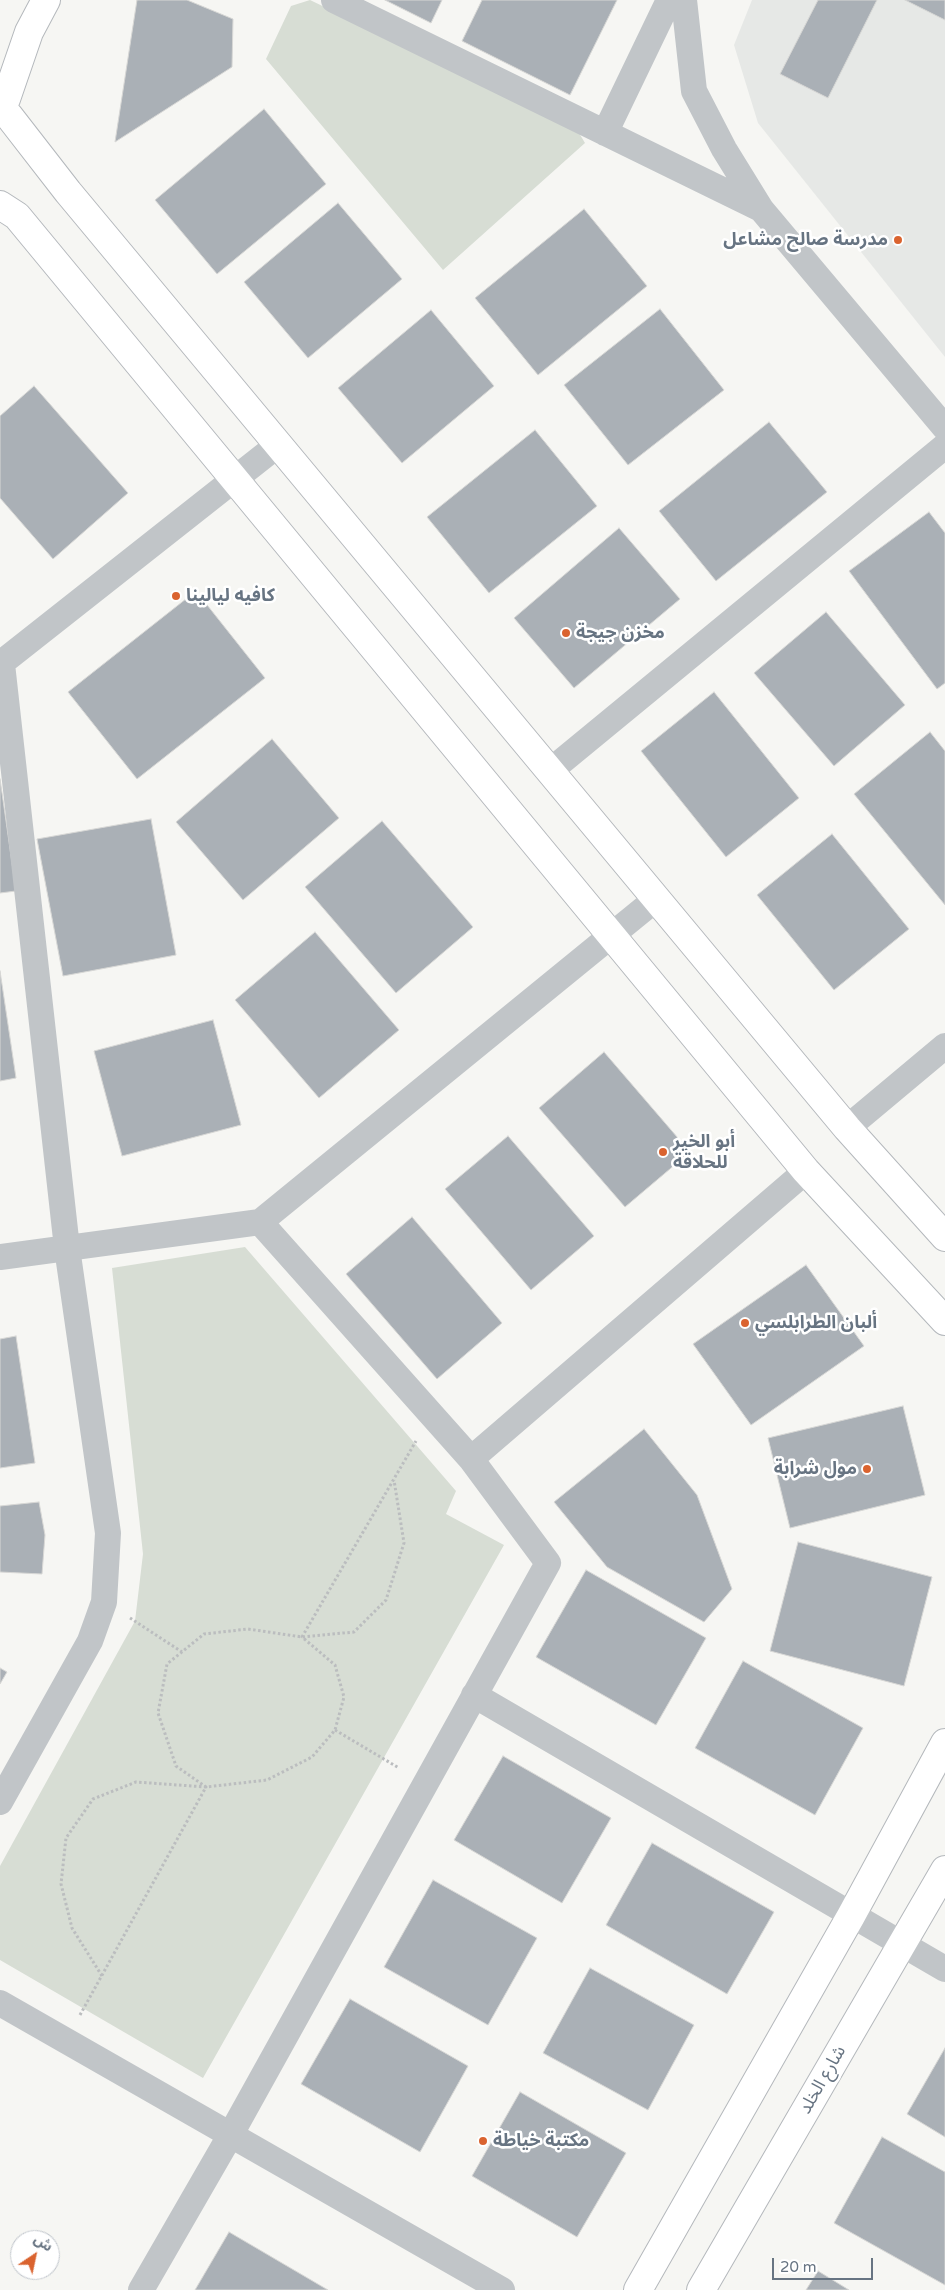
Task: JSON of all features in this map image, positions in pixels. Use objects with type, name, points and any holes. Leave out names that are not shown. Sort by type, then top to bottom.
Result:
[{"type":"street","points":[[0,142],[5,101],[29,32],[46,0]]},
{"type":"street","points":[[334,0],[762,209]]},
{"type":"street","points":[[605,133],[669,0]]},
{"type":"street","points":[[684,0],[694,91],[724,149],[762,209],[945,428]]},
{"type":"street","points":[[5,101],[68,192],[847,1128],[945,1237]]},
{"type":"street","points":[[0,206],[17,216],[806,1171],[945,1321]]},
{"type":"street","points":[[0,1802],[90,1642],[104,1602],[108,1532],[67,1248],[1,664],[279,444]]},
{"type":"street","points":[[550,771],[945,446]]},
{"type":"street","points":[[0,1257],[260,1222],[656,899]]},
{"type":"street","points":[[847,1128],[945,1046]]},
{"type":"street","points":[[471,1459],[806,1171]]},
{"type":"street","points":[[141,2290],[231,2134],[548,1563],[471,1459],[260,1222]]},
{"type":"street","points":[[474,1695],[945,1970]]},
{"type":"street","points":[[638,2290],[851,1916],[945,1743]]},
{"type":"street","name":"شارع الخلد","points":[[701,2290],[945,1870]]},
{"type":"street","points":[[0,2003],[502,2290]]},
{"type":"path","points":[[302,1637],[431,1415]]},
{"type":"path","points":[[206,1787],[176,1766],[158,1714],[167,1664],[204,1634],[248,1629],[302,1637],[354,1632],[386,1600],[404,1543],[394,1479]]},
{"type":"path","points":[[104,1602],[182,1652]]},
{"type":"path","points":[[102,1976],[72,1928],[61,1884],[66,1838],[93,1799],[136,1782],[206,1787],[267,1780],[312,1757],[335,1730],[344,1698],[334,1665],[302,1637]]},
{"type":"path","points":[[335,1730],[425,1783]]},
{"type":"path","points":[[65,2040],[206,1787]]},
{"type":"shaded area","points":[[310,0],[576,128],[585,143],[443,270],[266,59],[291,6]]},
{"type":"shaded area","name":"مدرسة صالح مشاعل","points":[[752,0],[945,0],[945,357],[758,123],[734,45]]},
{"type":"shaded area","points":[[245,1247],[456,1491],[446,1514],[504,1545],[203,2078],[0,1960],[0,1866],[135,1621],[143,1554],[112,1268]]},
{"type":"building","points":[[137,0],[187,0],[233,19],[232,67],[115,142]]},
{"type":"building","points":[[385,0],[442,0],[431,23]]},
{"type":"building","points":[[482,0],[617,0],[570,95],[462,41]]},
{"type":"building","points":[[818,0],[877,0],[828,98],[780,74]]},
{"type":"building","points":[[905,0],[945,0],[945,20]]},
{"type":"building","points":[[264,109],[326,184],[217,274],[155,200]]},
{"type":"building","points":[[338,203],[402,279],[308,358],[244,282]]},
{"type":"building","points":[[584,209],[647,286],[538,375],[475,298]]},
{"type":"building","points":[[660,309],[724,390],[628,465],[564,385]]},
{"type":"building","points":[[431,310],[494,386],[402,463],[338,388]]},
{"type":"building","points":[[34,386],[128,493],[53,559],[0,498],[0,416]]},
{"type":"building","points":[[769,422],[827,492],[716,581],[659,511]]},
{"type":"building","points":[[535,430],[597,506],[489,593],[427,517]]},
{"type":"building","points":[[929,512],[945,533],[945,683],[937,689],[849,571]]},
{"type":"building","points":[[619,528],[680,599],[574,688],[514,618]]},
{"type":"building","points":[[196,591],[265,678],[137,779],[68,692]]},
{"type":"building","points":[[826,612],[905,705],[834,766],[754,673]]},
{"type":"building","points":[[714,692],[799,798],[726,857],[641,751]]},
{"type":"building","points":[[930,732],[945,751],[945,905],[854,794]]},
{"type":"building","points":[[272,739],[339,818],[243,900],[176,822]]},
{"type":"building","points":[[0,779],[16,891],[0,893]]},
{"type":"building","points":[[151,819],[176,955],[63,976],[37,839]]},
{"type":"building","points":[[382,821],[473,927],[396,993],[305,887]]},
{"type":"building","points":[[832,834],[909,929],[834,990],[757,895]]},
{"type":"building","points":[[315,932],[399,1030],[319,1098],[235,1000]]},
{"type":"building","points":[[0,971],[16,1078],[0,1081]]},
{"type":"building","points":[[213,1020],[241,1125],[122,1156],[94,1051]]},
{"type":"building","points":[[604,1052],[690,1152],[625,1207],[539,1108]]},
{"type":"building","points":[[508,1136],[594,1236],[531,1290],[445,1189]]},
{"type":"building","points":[[412,1217],[502,1323],[437,1379],[346,1274]]},
{"type":"building","points":[[806,1265],[864,1346],[751,1425],[693,1344]]},
{"type":"building","points":[[16,1336],[35,1463],[0,1468],[0,1339]]},
{"type":"building","points":[[903,1406],[925,1495],[790,1528],[768,1438]]},
{"type":"building","points":[[644,1429],[697,1495],[732,1589],[704,1622],[607,1567],[554,1502]]},
{"type":"building","points":[[39,1502],[45,1535],[42,1574],[0,1572],[0,1506]]},
{"type":"building","points":[[798,1542],[932,1577],[904,1686],[770,1651]]},
{"type":"building","points":[[586,1570],[706,1638],[656,1725],[536,1657]]},
{"type":"building","points":[[743,1661],[863,1728],[815,1815],[695,1748]]},
{"type":"building","points":[[0,1668],[7,1672],[0,1684]]},
{"type":"building","points":[[503,1756],[611,1818],[562,1903],[454,1840]]},
{"type":"building","points":[[652,1843],[774,1912],[727,1994],[606,1925]]},
{"type":"building","points":[[433,1880],[537,1938],[488,2025],[384,1967]]},
{"type":"building","points":[[590,1968],[694,2025],[648,2110],[543,2053]]},
{"type":"building","points":[[350,1999],[468,2066],[420,2152],[301,2084]]},
{"type":"building","points":[[945,2048],[945,2137],[907,2114]]},
{"type":"building","points":[[520,2092],[626,2153],[577,2237],[472,2176]]},
{"type":"building","points":[[882,2137],[945,2172],[945,2285],[834,2223]]},
{"type":"building","points":[[229,2232],[328,2290],[195,2290]]},
{"type":"building","points":[[818,2271],[849,2290],[806,2290]]},
{"type":"place","name":"مدرسة صالح مشاعل","points":[[898,240]]},
{"type":"place","name":"كافيه ليالينا","points":[[176,596]]},
{"type":"place","name":"مخزن جيجة","points":[[566,633]]},
{"type":"place","name":"أبو الخير للحلاقة","points":[[663,1152]]},
{"type":"place","name":"ألبان الطرابلسي","points":[[745,1323]]},
{"type":"place","name":"مول شرابة","points":[[867,1469]]},
{"type":"place","name":"مكتبة خياطة","points":[[483,2141]]}]
